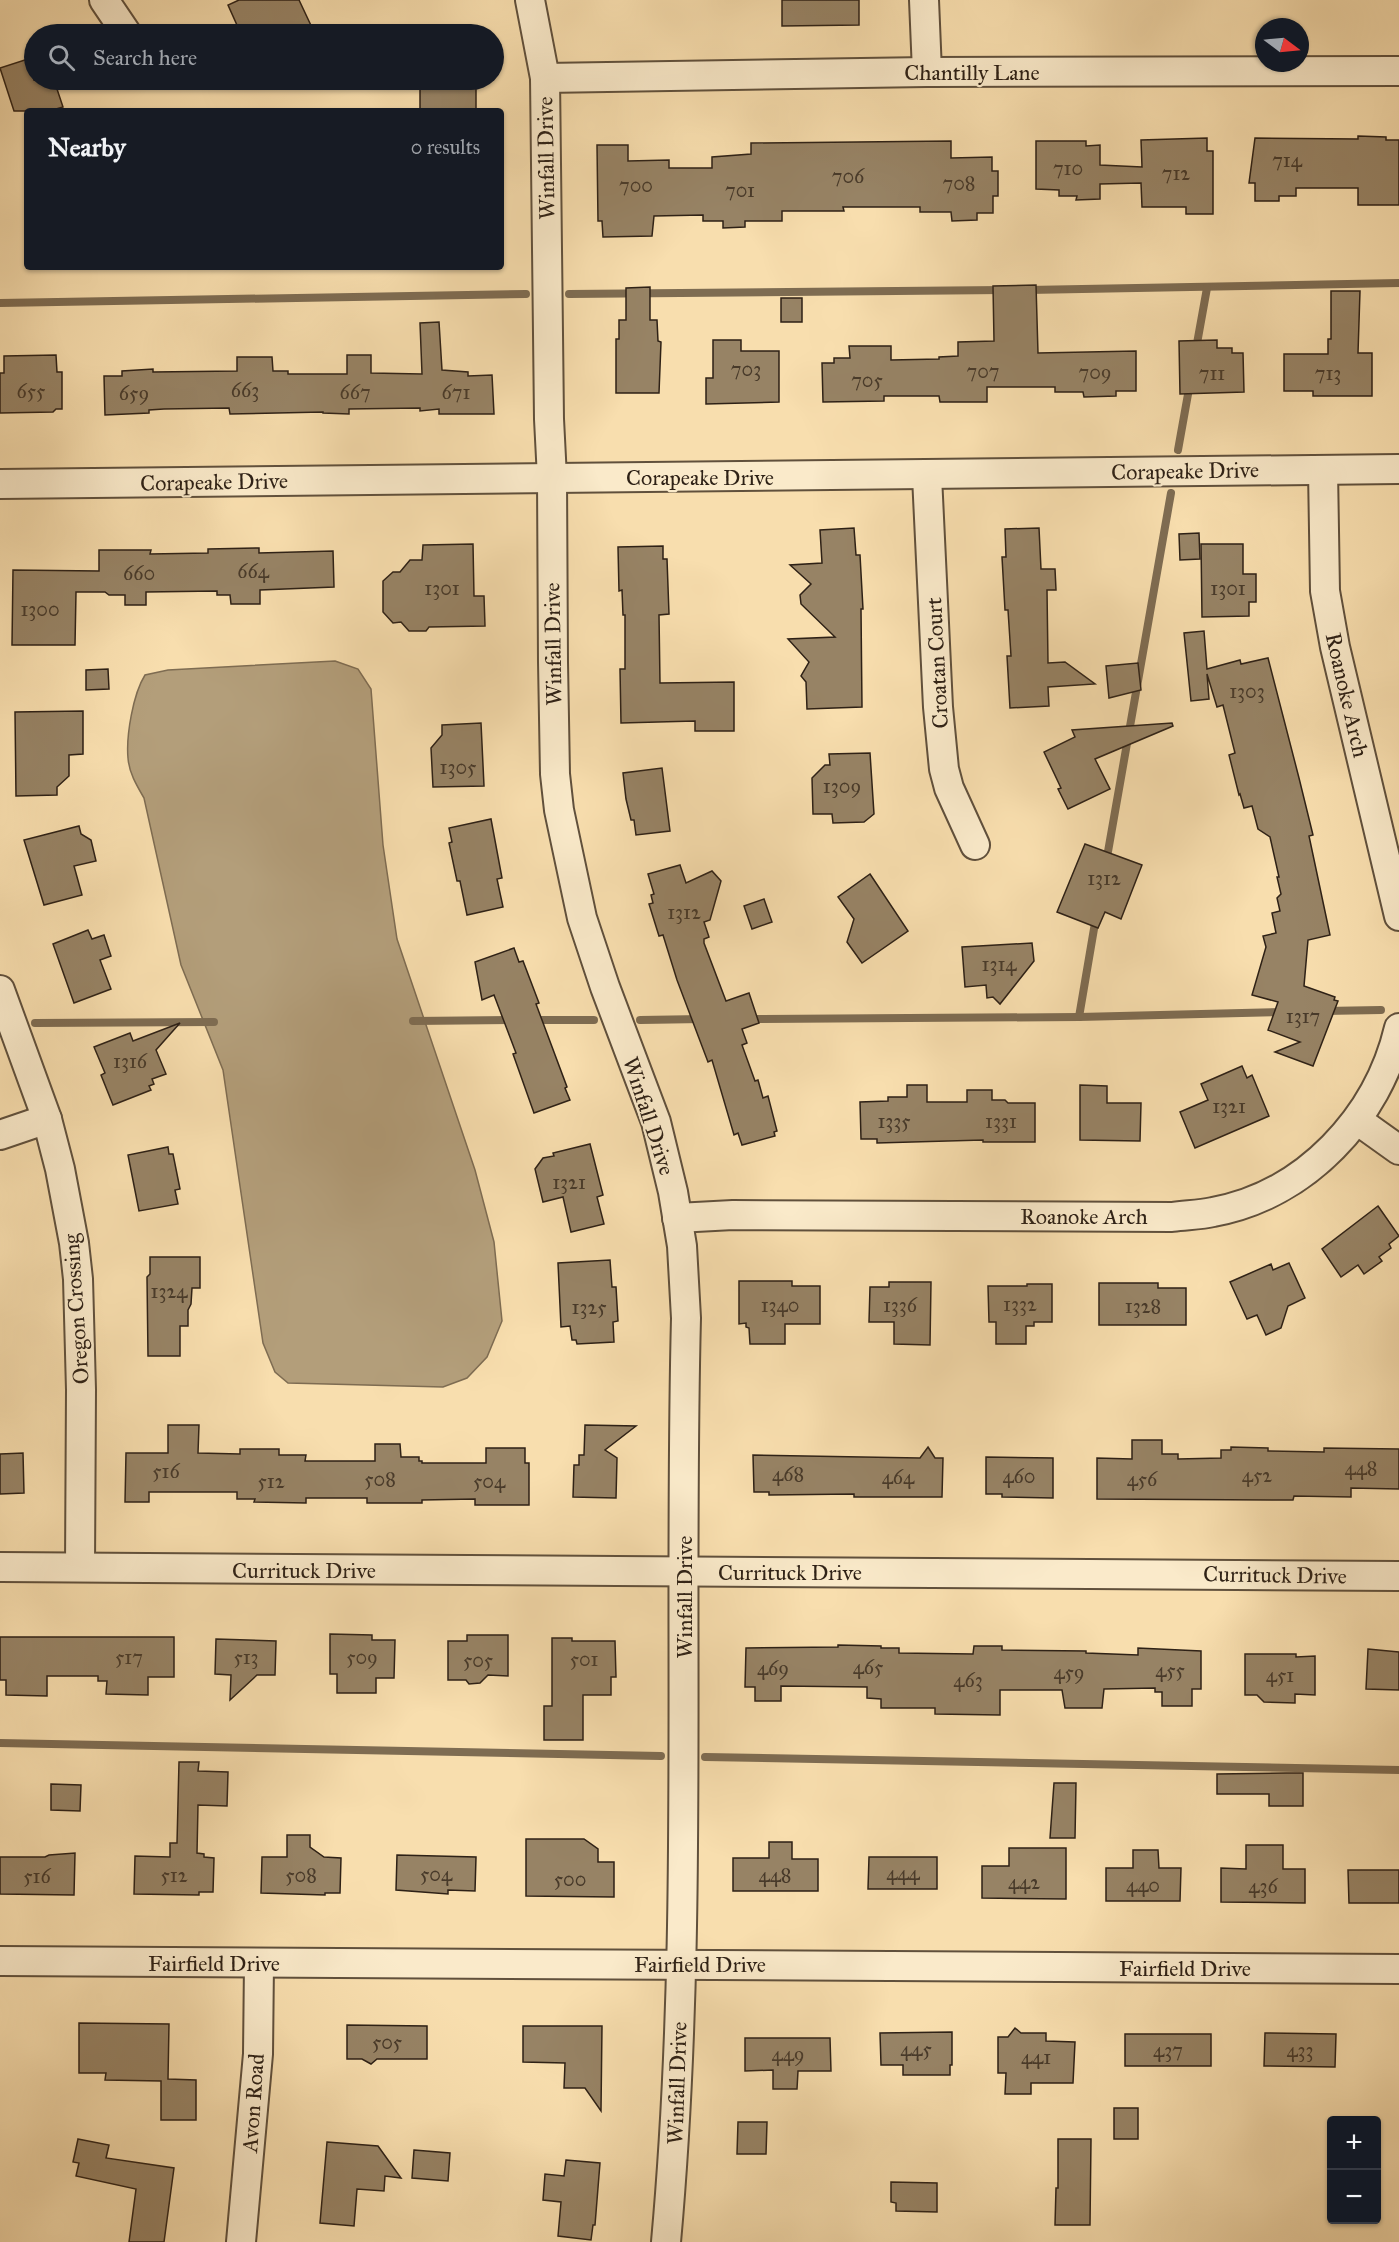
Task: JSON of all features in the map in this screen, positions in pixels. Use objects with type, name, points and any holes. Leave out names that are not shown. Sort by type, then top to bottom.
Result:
[{"type":"street","points":[[104,0],[120,24]]},
{"type":"street","name":"Winfall Drive","points":[[530,0],[545,78],[555,774],[559,810],[582,918],[605,987],[656,1122],[682,1246],[686,1318],[682,1964],[674,2153],[666,2242]]},
{"type":"street","points":[[924,0],[927,72]]},
{"type":"street","name":"Chantilly Lane","points":[[545,78],[927,72],[1399,71]]},
{"type":"street","name":"Corapeake Drive","points":[[0,484],[927,476],[1399,469]]},
{"type":"street","name":"Roanoke Arch","points":[[1323,470],[1325,591],[1335,646],[1399,916]]},
{"type":"street","name":"Croatan Court","points":[[927,476],[938,707],[944,769],[949,788],[975,844]]},
{"type":"street","name":"Oregon Crossing","points":[[0,990],[47,1119],[60,1169],[78,1279],[81,1390],[80,1567]]},
{"type":"street","name":"Roanoke Arch","points":[[677,1218],[733,1215],[1172,1217],[1214,1212],[1242,1204],[1280,1187],[1316,1164],[1357,1120],[1384,1074],[1399,1028]]},
{"type":"street","points":[[0,1135],[47,1119]]},
{"type":"street","points":[[1357,1120],[1399,1150]]},
{"type":"street","name":"Currituck Drive","points":[[0,1567],[1399,1576]]},
{"type":"street","name":"Fairfield Drive","points":[[0,1961],[1399,1969]]},
{"type":"street","name":"Avon Road","points":[[241,2242],[258,2054],[259,1963]]},
{"type":"shaded area","points":[[335,661],[358,669],[371,689],[383,845],[397,939],[475,1170],[494,1242],[502,1321],[487,1357],[467,1378],[443,1387],[288,1383],[275,1372],[263,1343],[223,1070],[181,965],[144,798],[129,764],[128,738],[131,715],[145,675],[168,670]]},
{"type":"building","points":[[239,0],[299,0],[310,24],[237,24],[228,5]]},
{"type":"building","points":[[782,0],[859,0],[859,25],[782,26]]},
{"type":"building","points":[[24,60],[24,90],[57,90],[63,107],[24,108],[24,111],[14,111],[0,68]]},
{"type":"building","points":[[420,90],[476,90],[476,108],[420,108]]},
{"type":"building","points":[[1358,136],[1399,140],[1399,205],[1358,205],[1358,188],[1296,188],[1296,196],[1279,196],[1279,201],[1255,201],[1255,183],[1249,183],[1255,138],[1358,139]]},
{"type":"building","points":[[1207,138],[1207,151],[1213,151],[1213,214],[1186,214],[1186,207],[1142,207],[1141,183],[1100,184],[1100,199],[1076,200],[1077,196],[1059,196],[1059,190],[1036,189],[1036,141],[1086,141],[1086,146],[1100,145],[1100,165],[1142,167],[1141,140]]},
{"type":"building","points":[[951,141],[951,158],[992,157],[992,171],[998,171],[998,196],[993,196],[993,213],[977,213],[977,220],[952,221],[951,212],[920,212],[920,207],[843,207],[844,211],[782,211],[782,221],[745,221],[745,227],[723,228],[723,221],[703,221],[703,215],[654,216],[652,236],[603,237],[602,221],[598,221],[597,145],[628,145],[628,161],[669,160],[669,168],[712,168],[712,157],[751,154],[751,143]]},
{"type":"building","points":[[1036,285],[1038,353],[1136,351],[1136,391],[1116,391],[1116,396],[1084,397],[1083,392],[1055,392],[1055,387],[987,387],[987,402],[940,402],[939,396],[884,396],[884,401],[823,402],[822,363],[834,363],[834,358],[850,358],[849,346],[891,346],[891,360],[939,359],[939,357],[958,356],[958,342],[994,341],[993,286]]},
{"type":"building","points":[[650,287],[650,320],[657,320],[658,341],[661,342],[659,393],[616,393],[616,339],[619,339],[619,320],[626,320],[626,288]]},
{"type":"building","points":[[1331,291],[1360,291],[1358,353],[1372,353],[1372,396],[1313,396],[1313,391],[1284,391],[1284,354],[1328,354],[1328,339],[1331,339]]},
{"type":"building","points":[[781,298],[802,298],[802,322],[781,322]]},
{"type":"building","points":[[439,322],[442,370],[468,372],[468,376],[492,375],[494,414],[439,414],[439,409],[420,411],[420,408],[349,409],[349,414],[323,412],[230,414],[229,408],[164,409],[149,410],[149,413],[105,415],[104,376],[122,376],[122,371],[153,369],[153,372],[237,371],[237,357],[272,357],[273,371],[288,371],[288,374],[347,374],[347,355],[371,355],[371,373],[422,374],[420,323]]},
{"type":"building","points":[[713,340],[741,340],[741,351],[779,351],[779,402],[706,404],[706,378],[713,378]]},
{"type":"building","points":[[1217,340],[1217,348],[1232,348],[1232,353],[1243,353],[1244,392],[1180,394],[1179,341]]},
{"type":"building","points":[[56,355],[57,372],[62,372],[62,409],[56,409],[53,412],[0,413],[0,373],[4,373],[4,356]]},
{"type":"building","points":[[854,528],[856,555],[860,555],[863,609],[861,609],[862,707],[807,709],[806,682],[801,676],[809,662],[788,639],[835,637],[801,604],[800,595],[811,584],[790,565],[822,563],[820,530]]},
{"type":"building","points":[[1039,528],[1041,569],[1055,569],[1056,590],[1047,590],[1048,663],[1065,662],[1095,684],[1048,687],[1049,706],[1010,708],[1007,656],[1011,656],[1008,610],[1005,610],[1002,557],[1006,557],[1005,529]]},
{"type":"building","points":[[1199,533],[1200,559],[1180,560],[1179,534]]},
{"type":"building","points":[[473,544],[474,596],[484,596],[485,626],[429,627],[426,631],[409,631],[401,622],[393,623],[383,612],[383,581],[393,572],[400,572],[410,560],[422,560],[423,545]]},
{"type":"building","points":[[1201,544],[1243,544],[1243,574],[1256,574],[1256,602],[1249,602],[1249,616],[1202,617]]},
{"type":"building","points":[[663,546],[663,559],[667,559],[669,614],[659,615],[660,683],[734,682],[734,731],[695,731],[695,721],[621,723],[620,669],[625,669],[625,615],[623,615],[622,590],[619,591],[618,547]]},
{"type":"building","points":[[259,548],[259,553],[333,551],[334,587],[260,590],[260,604],[231,604],[230,595],[217,595],[217,591],[146,592],[146,605],[125,605],[125,595],[76,592],[75,645],[12,645],[13,570],[99,571],[99,550],[151,550],[150,554],[208,553],[208,549]]},
{"type":"building","points":[[1204,631],[1207,669],[1240,660],[1241,664],[1268,658],[1299,778],[1313,835],[1309,836],[1330,935],[1308,940],[1304,986],[1335,997],[1334,1000],[1338,1001],[1313,1066],[1275,1052],[1300,1042],[1268,1030],[1278,1002],[1252,995],[1266,947],[1263,936],[1276,933],[1272,913],[1280,911],[1277,898],[1281,894],[1277,877],[1279,877],[1270,837],[1258,829],[1252,806],[1244,808],[1239,795],[1229,755],[1235,753],[1223,705],[1217,707],[1207,674],[1209,699],[1191,701],[1184,633]]},
{"type":"building","points":[[1138,663],[1141,690],[1109,698],[1106,666]]},
{"type":"building","points":[[108,669],[109,689],[86,690],[86,670]]},
{"type":"building","points":[[83,711],[83,754],[69,755],[69,776],[57,787],[57,795],[16,796],[15,712]]},
{"type":"building","points":[[481,723],[484,786],[433,787],[431,748],[442,735],[442,725]]},
{"type":"building","points":[[1172,723],[1173,726],[1095,759],[1110,789],[1068,809],[1044,752],[1075,737],[1072,730]]},
{"type":"building","points":[[870,753],[874,814],[864,822],[833,823],[832,814],[813,814],[812,778],[825,765],[830,765],[829,754]]},
{"type":"building","points":[[662,768],[670,831],[636,835],[634,820],[631,820],[626,799],[623,773]]},
{"type":"building","points":[[491,819],[502,878],[497,879],[503,907],[467,915],[449,843],[452,842],[449,828]]},
{"type":"building","points":[[79,826],[81,834],[91,840],[96,861],[74,866],[82,895],[44,905],[24,840]]},
{"type":"building","points":[[1085,844],[1142,865],[1121,919],[1105,912],[1098,928],[1057,912]]},
{"type":"building","points":[[680,865],[686,883],[712,871],[721,881],[710,920],[704,922],[709,937],[704,939],[704,943],[726,1001],[749,993],[759,1023],[742,1029],[747,1043],[742,1045],[755,1081],[758,1080],[763,1098],[768,1096],[777,1131],[774,1132],[775,1136],[742,1145],[738,1133],[734,1135],[712,1060],[708,1062],[677,980],[663,935],[659,936],[649,904],[653,903],[651,895],[654,894],[648,874]]},
{"type":"building","points":[[870,874],[908,931],[862,963],[847,942],[854,919],[838,897]]},
{"type":"building","points":[[764,899],[772,922],[752,929],[744,906]]},
{"type":"building","points":[[88,930],[92,939],[104,935],[111,956],[100,960],[111,989],[74,1003],[53,944]]},
{"type":"building","points":[[1032,943],[1034,961],[1000,1004],[993,997],[987,998],[986,985],[965,987],[962,947]]},
{"type":"building","points":[[514,948],[519,962],[523,961],[539,1003],[536,1004],[570,1100],[534,1113],[513,1054],[516,1053],[494,995],[482,1000],[475,962]]},
{"type":"building","points":[[180,1023],[156,1050],[166,1074],[152,1079],[154,1084],[149,1086],[151,1090],[113,1105],[101,1075],[105,1073],[94,1047],[130,1033],[133,1041]]},
{"type":"building","points":[[1242,1066],[1247,1078],[1252,1075],[1269,1116],[1195,1148],[1180,1112],[1208,1100],[1201,1084]]},
{"type":"building","points":[[907,1085],[927,1085],[927,1102],[967,1102],[967,1090],[992,1090],[992,1100],[1005,1100],[1008,1103],[1035,1103],[1035,1142],[983,1142],[983,1140],[877,1143],[877,1139],[861,1139],[860,1102],[888,1101],[888,1097],[907,1097]]},
{"type":"building","points":[[1080,1085],[1107,1086],[1107,1103],[1141,1103],[1140,1141],[1080,1140]]},
{"type":"building","points":[[590,1144],[603,1195],[597,1197],[604,1224],[571,1232],[563,1197],[543,1202],[535,1169],[543,1158],[554,1156],[553,1153]]},
{"type":"building","points":[[168,1147],[169,1154],[173,1154],[180,1189],[175,1190],[178,1204],[139,1211],[128,1155]]},
{"type":"building","points":[[1378,1206],[1399,1236],[1389,1244],[1391,1248],[1379,1257],[1382,1261],[1364,1274],[1358,1265],[1341,1277],[1322,1249]]},
{"type":"building","points":[[150,1257],[200,1257],[200,1288],[192,1288],[188,1326],[180,1326],[180,1356],[148,1356],[147,1277],[150,1274]]},
{"type":"building","points":[[610,1260],[612,1287],[616,1287],[618,1321],[613,1322],[614,1342],[577,1344],[576,1340],[572,1340],[570,1326],[561,1327],[558,1263]]},
{"type":"building","points":[[1289,1263],[1305,1298],[1288,1306],[1281,1328],[1266,1335],[1257,1315],[1247,1319],[1230,1282],[1271,1264],[1273,1270]]},
{"type":"building","points":[[739,1281],[792,1281],[792,1286],[820,1286],[820,1324],[785,1324],[785,1344],[750,1344],[749,1328],[746,1327],[746,1323],[739,1324]]},
{"type":"building","points":[[889,1282],[931,1282],[930,1345],[894,1344],[894,1322],[869,1322],[870,1287],[889,1287]]},
{"type":"building","points":[[1099,1283],[1158,1283],[1158,1288],[1186,1288],[1186,1325],[1099,1325]]},
{"type":"building","points":[[1027,1284],[1052,1284],[1052,1322],[1034,1322],[1034,1326],[1026,1326],[1026,1344],[996,1344],[996,1322],[989,1322],[988,1286],[1027,1286]]},
{"type":"building","points":[[168,1425],[199,1425],[198,1453],[240,1454],[240,1449],[279,1449],[279,1455],[306,1455],[305,1461],[375,1461],[375,1444],[400,1444],[401,1457],[419,1457],[422,1463],[486,1463],[486,1448],[525,1448],[525,1463],[529,1463],[529,1505],[475,1505],[475,1499],[422,1500],[422,1503],[367,1503],[367,1498],[306,1498],[306,1503],[254,1502],[255,1499],[237,1499],[237,1492],[149,1492],[149,1502],[125,1502],[126,1453],[168,1453]]},
{"type":"building","points":[[585,1425],[636,1426],[605,1450],[617,1458],[616,1498],[573,1497],[574,1465],[579,1465],[579,1455],[584,1455]]},
{"type":"building","points":[[1132,1440],[1162,1440],[1162,1454],[1178,1454],[1178,1459],[1221,1458],[1221,1450],[1231,1450],[1231,1447],[1268,1448],[1268,1451],[1324,1452],[1324,1448],[1399,1449],[1399,1489],[1351,1488],[1351,1497],[1294,1496],[1293,1500],[1097,1499],[1097,1458],[1132,1459]]},
{"type":"building","points":[[928,1447],[935,1458],[943,1458],[942,1497],[854,1497],[854,1494],[769,1495],[769,1492],[754,1492],[753,1455],[920,1458]]},
{"type":"building","points":[[23,1453],[24,1493],[0,1494],[0,1454]]},
{"type":"building","points":[[986,1457],[1053,1458],[1053,1498],[1002,1497],[1002,1494],[986,1494]]},
{"type":"building","points":[[330,1634],[372,1635],[372,1640],[395,1640],[394,1678],[376,1678],[376,1693],[337,1693],[337,1674],[330,1674]]},
{"type":"building","points":[[467,1635],[508,1635],[508,1676],[488,1675],[480,1683],[469,1684],[466,1680],[448,1680],[448,1641],[467,1641]]},
{"type":"building","points":[[0,1637],[174,1637],[174,1677],[148,1677],[148,1695],[106,1694],[107,1681],[98,1681],[98,1676],[47,1676],[47,1696],[6,1695],[6,1680],[0,1680]]},
{"type":"building","points":[[552,1638],[572,1638],[572,1641],[615,1641],[616,1677],[611,1677],[611,1695],[583,1695],[583,1740],[544,1740],[544,1706],[552,1706]]},
{"type":"building","points":[[216,1639],[276,1641],[275,1675],[257,1675],[230,1700],[231,1675],[215,1674]]},
{"type":"building","points":[[838,1645],[899,1648],[899,1653],[973,1654],[974,1646],[1002,1646],[1002,1650],[1086,1651],[1086,1653],[1138,1655],[1138,1648],[1201,1651],[1201,1689],[1192,1689],[1192,1706],[1162,1706],[1162,1692],[1155,1692],[1155,1688],[1104,1689],[1102,1708],[1065,1708],[1062,1690],[1000,1690],[1000,1715],[935,1714],[935,1708],[881,1708],[881,1699],[867,1698],[867,1687],[781,1686],[781,1701],[755,1701],[755,1687],[745,1687],[746,1648],[838,1647]]},
{"type":"building","points":[[1368,1649],[1399,1652],[1399,1690],[1366,1689]]},
{"type":"building","points":[[1245,1654],[1315,1656],[1315,1695],[1295,1694],[1295,1703],[1264,1702],[1257,1695],[1245,1695]]},
{"type":"building","points":[[179,1762],[199,1762],[198,1771],[228,1772],[227,1806],[198,1805],[197,1853],[204,1854],[204,1857],[214,1858],[213,1892],[199,1892],[199,1895],[134,1894],[135,1856],[170,1857],[170,1843],[177,1843]]},
{"type":"building","points":[[1303,1773],[1303,1806],[1269,1806],[1269,1794],[1217,1794],[1217,1774]]},
{"type":"building","points":[[1054,1783],[1076,1783],[1075,1838],[1050,1838]]},
{"type":"building","points":[[51,1784],[81,1785],[80,1811],[51,1810]]},
{"type":"building","points":[[287,1835],[310,1835],[310,1847],[324,1857],[341,1858],[340,1893],[325,1893],[325,1895],[261,1893],[262,1857],[287,1857]]},
{"type":"building","points":[[526,1839],[584,1839],[598,1849],[598,1862],[614,1862],[614,1897],[526,1896]]},
{"type":"building","points":[[769,1842],[792,1842],[792,1859],[818,1859],[818,1891],[733,1891],[733,1858],[769,1858]]},
{"type":"building","points":[[1246,1845],[1283,1845],[1283,1869],[1305,1869],[1305,1903],[1221,1902],[1221,1868],[1246,1869]]},
{"type":"building","points":[[1009,1848],[1066,1848],[1066,1899],[982,1898],[982,1866],[1009,1866]]},
{"type":"building","points":[[1133,1850],[1158,1850],[1159,1868],[1181,1868],[1180,1901],[1106,1901],[1106,1868],[1133,1868]]},
{"type":"building","points":[[75,1853],[74,1895],[0,1894],[0,1857],[45,1857]]},
{"type":"building","points":[[397,1855],[476,1857],[475,1891],[448,1890],[448,1894],[396,1890]]},
{"type":"building","points":[[869,1857],[937,1857],[937,1889],[868,1889]]},
{"type":"building","points":[[1348,1870],[1399,1870],[1399,1903],[1349,1903]]},
{"type":"building","points":[[79,2023],[169,2024],[168,2079],[196,2080],[196,2120],[161,2120],[161,2081],[105,2080],[106,2073],[79,2073]]},
{"type":"building","points":[[347,2025],[427,2026],[427,2059],[377,2059],[371,2064],[362,2059],[347,2059]]},
{"type":"building","points":[[523,2026],[602,2026],[601,2111],[585,2088],[564,2088],[565,2063],[523,2062]]},
{"type":"building","points":[[1015,2028],[1021,2033],[1046,2033],[1046,2041],[1075,2042],[1073,2083],[1031,2083],[1031,2094],[1005,2094],[1006,2073],[998,2073],[998,2037],[1008,2037]]},
{"type":"building","points":[[952,2032],[950,2075],[903,2075],[903,2065],[881,2065],[880,2033]]},
{"type":"building","points":[[1265,2033],[1336,2034],[1335,2067],[1264,2066]]},
{"type":"building","points":[[1125,2034],[1211,2034],[1211,2066],[1125,2066]]},
{"type":"building","points":[[745,2038],[830,2038],[831,2071],[798,2071],[797,2089],[773,2089],[773,2070],[745,2071]]},
{"type":"building","points":[[1114,2108],[1138,2108],[1138,2139],[1114,2139]]},
{"type":"building","points":[[738,2122],[767,2122],[766,2154],[737,2154]]},
{"type":"building","points":[[78,2139],[109,2145],[106,2158],[174,2168],[164,2242],[129,2242],[136,2189],[76,2176],[79,2163],[73,2162]]},
{"type":"building","points":[[1058,2139],[1091,2139],[1090,2225],[1055,2225]]},
{"type":"building","points":[[327,2142],[378,2146],[401,2178],[385,2176],[384,2191],[357,2189],[354,2226],[320,2223]]},
{"type":"building","points":[[414,2150],[450,2153],[448,2181],[412,2178]]},
{"type":"building","points":[[566,2160],[600,2163],[595,2225],[593,2225],[591,2240],[558,2236],[561,2202],[543,2200],[545,2174],[564,2176]]},
{"type":"building","points":[[891,2182],[937,2183],[937,2212],[896,2211],[896,2203],[891,2202]]},
{"type":"waterway","points":[[1028,290],[1399,283]]},
{"type":"waterway","points":[[1196,349],[1207,288]]},
{"type":"waterway","points":[[569,294],[1003,290]]},
{"type":"waterway","points":[[0,303],[526,294]]},
{"type":"waterway","points":[[1178,450],[1190,383]]},
{"type":"waterway","points":[[1106,863],[1171,493]]},
{"type":"waterway","points":[[1079,1017],[1096,917]]},
{"type":"waterway","points":[[1324,1011],[1381,1010]]},
{"type":"waterway","points":[[748,1019],[1079,1017],[1284,1012]]},
{"type":"waterway","points":[[640,1020],[703,1019]]},
{"type":"waterway","points":[[413,1021],[514,1020]]},
{"type":"waterway","points":[[533,1020],[594,1020]]},
{"type":"waterway","points":[[35,1023],[214,1022]]},
{"type":"waterway","points":[[0,1743],[661,1756]]},
{"type":"waterway","points":[[705,1757],[1399,1770]]}]
